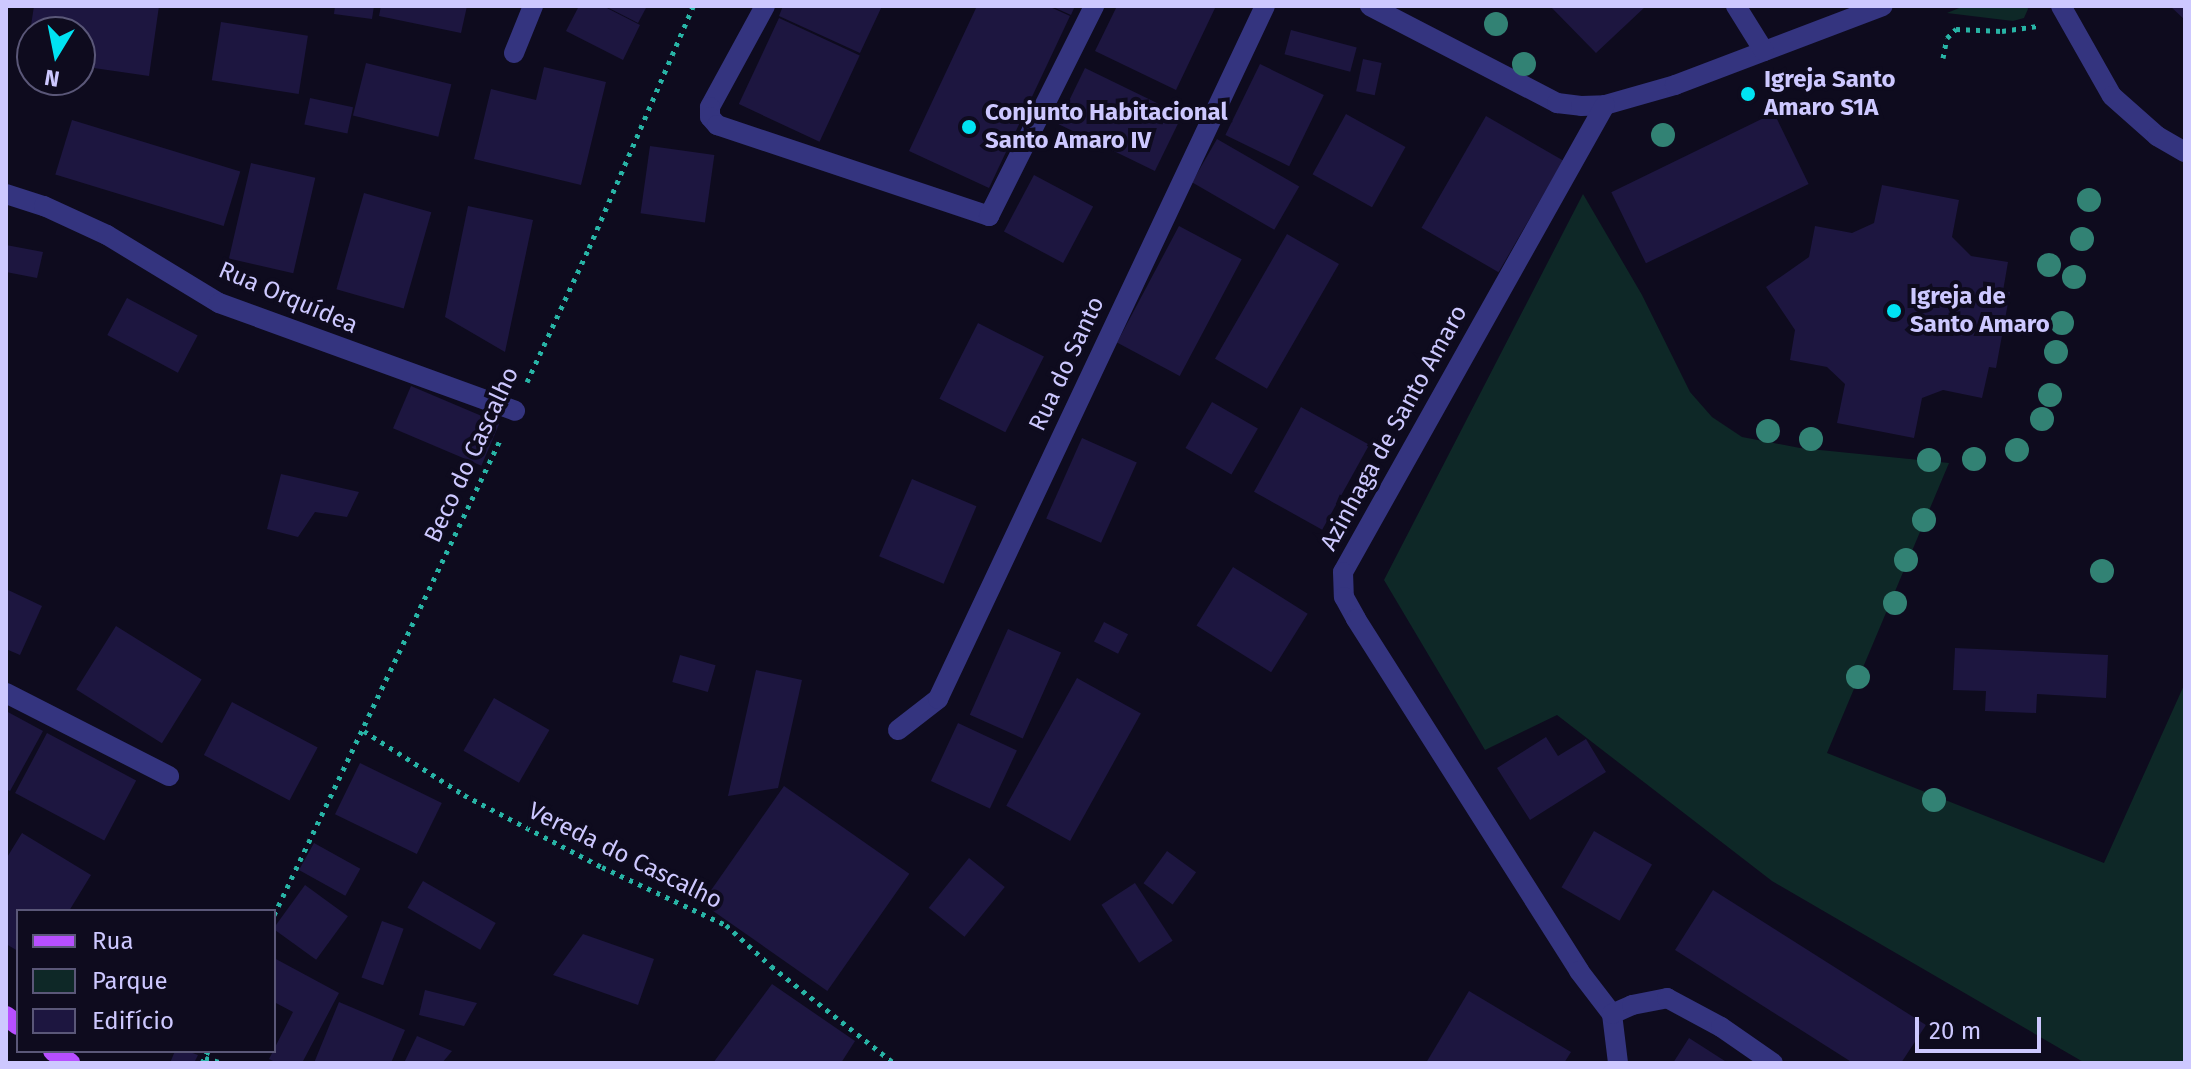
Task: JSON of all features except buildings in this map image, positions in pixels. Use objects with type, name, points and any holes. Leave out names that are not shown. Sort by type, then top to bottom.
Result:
[{"type":"street","points":[[514,53],[533,6]]},
{"type":"street","points":[[765,6],[710,107],[710,117],[717,125],[989,216],[1094,6]]},
{"type":"street","name":"Rua do Santo","points":[[898,730],[938,699],[1265,6]]},
{"type":"street","points":[[1370,6],[1557,103],[1605,105],[1675,85],[1883,6]]},
{"type":"street","points":[[1736,6],[1764,51]]},
{"type":"street","points":[[2061,6],[2112,96],[2157,136],[2185,152]]},
{"type":"street","name":"Azinhaga de Santo Amaro","points":[[1605,105],[1343,572],[1344,597],[1356,619],[1579,971],[1612,1014]]},
{"type":"street","name":"Rua Orquídea","points":[[6,194],[44,206],[107,235],[219,303],[515,411]]},
{"type":"street","points":[[6,693],[169,776]]},
{"type":"street","points":[[1618,1063],[1612,1014],[1632,1005],[1667,998],[1721,1027],[1773,1063]]},
{"type":"path","name":"Beco do Cascalho","points":[[276,911],[515,411],[693,6]]},
{"type":"path","points":[[1943,58],[1947,38],[1956,29],[2025,28]]},
{"type":"path","name":"Vereda do Cascalho","points":[[364,731],[464,795],[602,867],[726,925],[771,966],[894,1063]]},
{"type":"path","points":[[203,1060],[223,1063]]},
{"type":"green space","points":[[1964,6],[2027,6],[2028,9],[2024,18],[2013,21],[1947,13]]},
{"type":"green space","points":[[1583,194],[1642,295],[1690,392],[1712,417],[1742,437],[1800,448],[1949,463],[1827,753],[2104,863],[2185,683],[2185,1063],[2085,1063],[1772,881],[1557,715],[1485,750],[1384,580]]},
{"type":"place","name":"Igreja Santo Amaro S1A","points":[[1748,94]]},
{"type":"place","name":"Conjunto Habitacional Santo Amaro IV","points":[[969,127]]},
{"type":"place","name":"Igreja de Santo Amaro","points":[[1894,311]]}]
